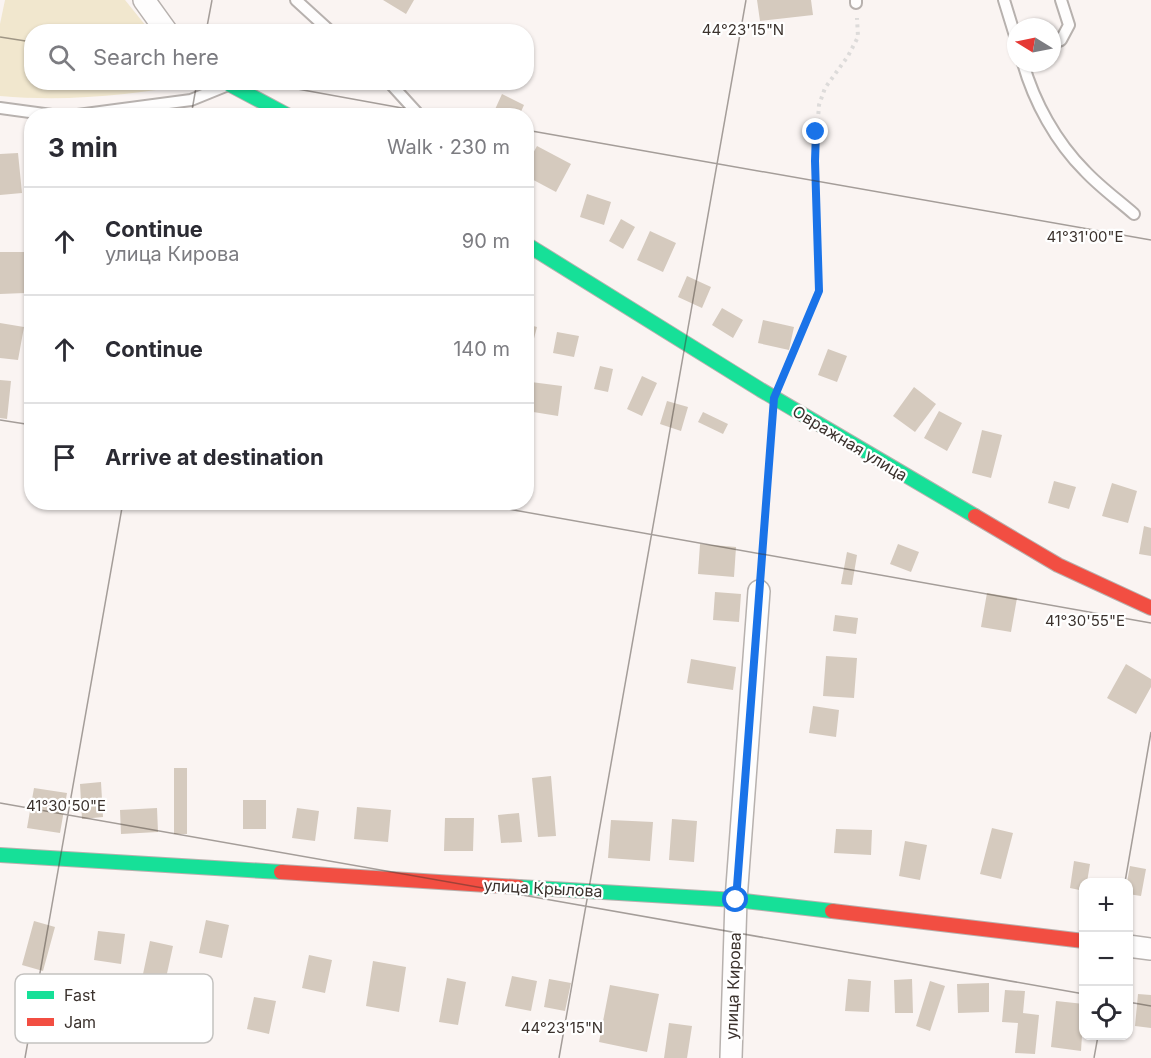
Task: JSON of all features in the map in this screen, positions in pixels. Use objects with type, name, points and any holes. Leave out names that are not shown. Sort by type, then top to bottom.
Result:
[{"type":"street","points":[[144,0],[161,24]]},
{"type":"street","points":[[238,90],[273,108]]},
{"type":"street","name":"Овражная улица","points":[[534,249],[774,398],[1058,565],[1151,608]]},
{"type":"street","name":"улица Кирова","points":[[731,1058],[736,900],[759,591]]},
{"type":"street","name":"улица Крылова","points":[[0,855],[736,900],[1079,941]]},
{"type":"street","points":[[1133,947],[1151,949]]},
{"type":"lane","points":[[296,0],[322,24]]},
{"type":"lane","points":[[1004,0],[1010,18]]},
{"type":"lane","points":[[1061,0],[1069,25],[1061,40]]},
{"type":"lane","points":[[1025,72],[1042,111],[1063,145],[1085,172],[1134,214]]},
{"type":"lane","points":[[130,108],[190,100],[212,90]]},
{"type":"lane","points":[[396,90],[413,108]]},
{"type":"lane","points":[[0,108],[24,111]]},
{"type":"path","points":[[759,591],[774,398],[819,291],[815,161],[819,105],[825,88],[848,56],[858,37],[856,2]]},
{"type":"shaded area","points":[[5,0],[125,0],[144,24],[24,24],[24,90],[155,90],[75,98],[0,96],[0,24]]},
{"type":"building","points":[[383,0],[414,0],[406,14]]},
{"type":"building","points":[[757,0],[811,0],[813,15],[760,21]]},
{"type":"building","points":[[502,94],[524,105],[523,108],[496,108]]},
{"type":"building","points":[[537,146],[571,164],[556,192],[534,180],[534,151]]},
{"type":"building","points":[[18,153],[22,193],[0,195],[0,154]]},
{"type":"building","points":[[587,194],[611,202],[604,225],[580,217]]},
{"type":"building","points":[[621,219],[635,227],[623,249],[609,241]]},
{"type":"building","points":[[650,231],[676,243],[663,272],[637,260]]},
{"type":"building","points":[[0,252],[24,252],[24,293],[0,294]]},
{"type":"building","points":[[687,276],[711,287],[702,308],[678,297]]},
{"type":"building","points":[[722,308],[743,320],[733,338],[712,325]]},
{"type":"building","points":[[763,320],[794,327],[789,350],[758,343]]},
{"type":"building","points":[[0,323],[24,327],[18,360],[0,358]]},
{"type":"building","points":[[557,332],[579,336],[574,357],[553,353]]},
{"type":"building","points":[[828,349],[847,356],[837,382],[818,375]]},
{"type":"building","points":[[600,366],[613,369],[608,392],[594,389]]},
{"type":"building","points":[[642,376],[657,383],[642,416],[627,409]]},
{"type":"building","points":[[0,380],[11,381],[7,419],[0,418]]},
{"type":"building","points":[[534,382],[562,386],[558,416],[534,412]]},
{"type":"building","points":[[914,387],[936,404],[915,432],[893,416]]},
{"type":"building","points":[[667,401],[688,407],[681,431],[660,424]]},
{"type":"building","points":[[939,411],[962,423],[947,451],[924,438]]},
{"type":"building","points":[[703,412],[728,424],[723,434],[698,422]]},
{"type":"building","points":[[982,430],[1002,435],[991,478],[972,473]]},
{"type":"building","points":[[1054,481],[1076,487],[1069,509],[1048,503]]},
{"type":"building","points":[[1112,483],[1137,491],[1128,523],[1102,516]]},
{"type":"building","points":[[1144,526],[1151,528],[1151,556],[1139,554]]},
{"type":"building","points":[[700,544],[736,547],[734,577],[698,574]]},
{"type":"building","points":[[898,544],[919,552],[911,572],[890,564]]},
{"type":"building","points":[[847,552],[857,555],[852,585],[841,584]]},
{"type":"building","points":[[715,592],[741,594],[739,622],[713,620]]},
{"type":"building","points":[[987,593],[1017,598],[1011,632],[981,627]]},
{"type":"building","points":[[835,615],[858,618],[856,634],[833,631]]},
{"type":"building","points":[[826,656],[857,658],[854,698],[823,696]]},
{"type":"building","points":[[691,659],[736,667],[733,690],[687,683]]},
{"type":"building","points":[[1126,664],[1151,679],[1151,687],[1136,714],[1107,698]]},
{"type":"building","points":[[813,706],[839,710],[836,737],[809,733]]},
{"type":"building","points":[[174,768],[187,768],[187,834],[174,834]]},
{"type":"building","points":[[551,776],[556,836],[538,837],[532,778]]},
{"type":"building","points":[[101,782],[103,817],[82,819],[80,784]]},
{"type":"building","points":[[34,788],[67,793],[60,833],[27,828]]},
{"type":"building","points":[[243,800],[266,800],[266,829],[243,829]]},
{"type":"building","points":[[357,807],[391,810],[388,842],[354,839]]},
{"type":"building","points":[[157,808],[158,832],[121,834],[120,810]]},
{"type":"building","points":[[297,808],[319,811],[315,841],[292,838]]},
{"type":"building","points":[[519,813],[522,842],[501,843],[498,815]]},
{"type":"building","points":[[445,818],[474,818],[473,851],[444,851]]},
{"type":"building","points":[[672,819],[697,821],[694,862],[669,860]]},
{"type":"building","points":[[611,820],[653,822],[650,861],[608,858]]},
{"type":"building","points":[[992,828],[1013,833],[1001,879],[980,874]]},
{"type":"building","points":[[836,829],[872,830],[871,855],[834,853]]},
{"type":"building","points":[[905,841],[927,845],[920,880],[899,876]]},
{"type":"building","points":[[1074,861],[1090,864],[1088,878],[1079,878],[1079,890],[1070,888]]},
{"type":"building","points":[[1130,866],[1146,869],[1141,896],[1133,895],[1133,878],[1128,878]]},
{"type":"building","points":[[206,920],[229,925],[222,958],[199,953]]},
{"type":"building","points":[[34,921],[55,927],[43,971],[22,965]]},
{"type":"building","points":[[98,931],[125,934],[121,964],[94,960]]},
{"type":"building","points":[[150,941],[173,946],[167,974],[143,974]]},
{"type":"building","points":[[309,955],[332,960],[325,993],[302,988]]},
{"type":"building","points":[[373,961],[406,967],[399,1012],[366,1006]]},
{"type":"building","points":[[512,976],[537,981],[531,1011],[505,1006]]},
{"type":"building","points":[[447,978],[466,982],[458,1025],[439,1022]]},
{"type":"building","points":[[549,979],[571,983],[565,1011],[544,1007]]},
{"type":"building","points":[[848,979],[871,981],[869,1012],[845,1011]]},
{"type":"building","points":[[912,979],[913,1013],[895,1013],[894,980]]},
{"type":"building","points":[[930,981],[945,986],[930,1031],[916,1026]]},
{"type":"building","points":[[989,983],[989,1012],[958,1013],[957,984]]},
{"type":"building","points":[[610,985],[659,994],[647,1052],[599,1042]]},
{"type":"building","points":[[1005,990],[1025,991],[1023,1013],[1039,1015],[1035,1054],[1015,1053],[1018,1023],[1002,1022]]},
{"type":"building","points":[[1138,994],[1151,995],[1151,1028],[1135,1026]]},
{"type":"building","points":[[254,997],[276,1001],[269,1034],[247,1029]]},
{"type":"building","points":[[1056,1001],[1079,1003],[1081,1051],[1051,1047]]},
{"type":"building","points":[[669,1023],[692,1026],[687,1058],[664,1058]]},
{"type":"traffic: fast","points":[[240,90],[274,108]]},
{"type":"traffic: fast","points":[[534,249],[761,390],[975,516]]},
{"type":"traffic: fast","points":[[0,855],[281,872]]},
{"type":"traffic: fast","points":[[519,887],[736,900],[832,911]]},
{"type":"traffic: jam","points":[[975,516],[1058,565],[1151,608]]},
{"type":"traffic: jam","points":[[281,872],[519,887]]},
{"type":"traffic: jam","points":[[832,911],[1079,940]]},
{"type":"route","points":[[736,900],[774,398],[819,291],[816,132]]}]
